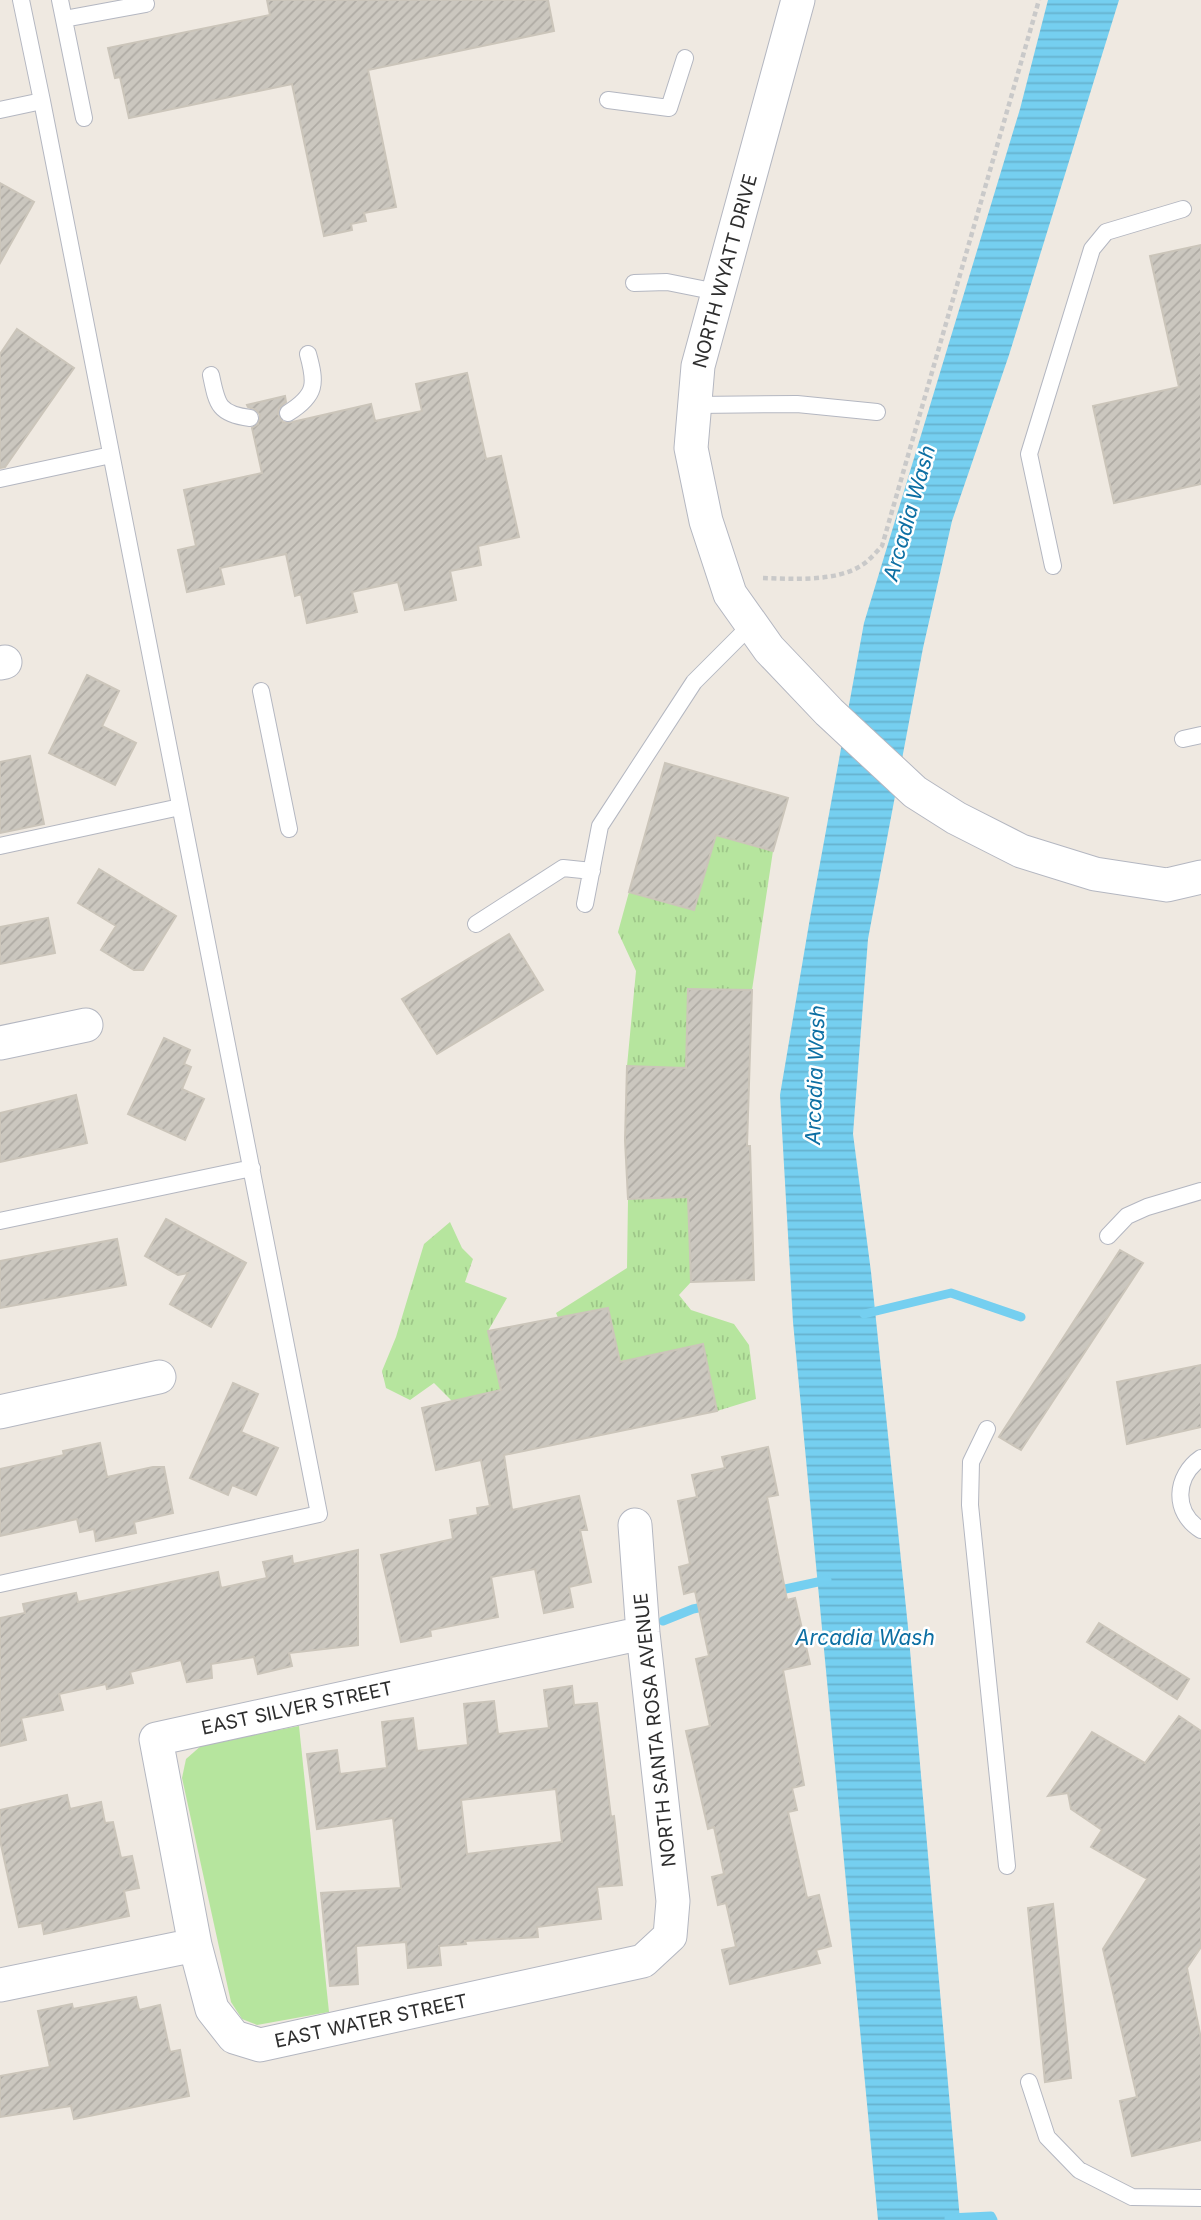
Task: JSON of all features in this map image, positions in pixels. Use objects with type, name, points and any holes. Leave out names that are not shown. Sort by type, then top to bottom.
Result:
[{"type":"street","name":"NORTH WYATT DRIVE","points":[[797,0],[698,366],[691,448],[706,521],[730,594],[769,649],[829,712],[915,792],[956,818],[1021,851],[1095,874],[1167,885],[1201,877]]},
{"type":"street","points":[[0,1043],[86,1025]]},
{"type":"street","points":[[0,1412],[159,1377]]},
{"type":"street","name":"NORTH SANTA ROSA AVENUE","points":[[635,1525],[643,1633],[673,1901],[670,1936]]},
{"type":"street","name":"EAST SILVER STREET","points":[[195,1945],[156,1739],[643,1633]]},
{"type":"street","name":"EAST WATER STREET","points":[[195,1945],[212,2009],[234,2037],[260,2045],[643,1961],[670,1936]]},
{"type":"street","points":[[0,1985],[195,1945]]},
{"type":"lane","points":[[0,1584],[319,1514],[21,0]]},
{"type":"lane","points":[[60,0],[84,118]]},
{"type":"lane","points":[[64,19],[146,4]]},
{"type":"lane","points":[[608,100],[668,108],[685,58]]},
{"type":"lane","points":[[0,110],[42,102]]},
{"type":"lane","points":[[1053,566],[1029,454],[1092,249],[1107,232],[1183,209]]},
{"type":"lane","points":[[634,283],[667,282],[717,292]]},
{"type":"lane","points":[[288,412],[299,406],[311,391],[315,380],[308,354]]},
{"type":"lane","points":[[211,375],[216,402],[228,414],[250,418]]},
{"type":"lane","points":[[695,405],[797,404],[877,412]]},
{"type":"lane","points":[[0,479],[111,455]]},
{"type":"lane","points":[[585,904],[600,826],[694,682],[751,624]]},
{"type":"lane","points":[[261,691],[289,829]]},
{"type":"lane","points":[[1183,739],[1201,735]]},
{"type":"lane","points":[[0,846],[180,807]]},
{"type":"lane","points":[[476,924],[563,869],[592,871]]},
{"type":"lane","points":[[0,1221],[251,1168]]},
{"type":"lane","points":[[1108,1236],[1127,1216],[1147,1207],[1201,1191]]},
{"type":"lane","points":[[986,1429],[971,1462],[970,1505],[1007,1866]]},
{"type":"lane","points":[[1201,1458],[1184,1476],[1180,1488],[1180,1501],[1185,1515],[1201,1530]]},
{"type":"lane","points":[[1029,2082],[1047,2137],[1079,2170],[1132,2197],[1201,2198]]},
{"type":"path","points":[[763,578],[801,580],[834,576],[861,566],[882,546],[1039,0]]},
{"type":"green space","points":[[716,835],[773,851],[752,990],[688,989],[686,1068],[627,1066],[636,971],[618,932],[629,892],[694,909]]},
{"type":"green space","points":[[688,1197],[691,1282],[679,1295],[691,1310],[734,1324],[749,1345],[756,1399],[717,1411],[703,1344],[620,1362],[560,1322],[556,1313],[627,1268],[628,1199]]},
{"type":"green space","points":[[450,1222],[462,1248],[473,1259],[465,1282],[507,1298],[488,1331],[501,1390],[452,1401],[434,1383],[410,1400],[386,1388],[382,1371],[396,1337],[424,1244]]},
{"type":"green space","points":[[299,1726],[329,2012],[257,2025],[242,2019],[231,2002],[182,1778],[186,1759],[202,1745]]},
{"type":"water","name":"Arcadia Wash","points":[[1048,0],[1119,0],[1009,355],[952,521],[923,648],[868,939],[853,1134],[871,1272],[908,1627],[960,2220],[878,2220],[793,1322],[780,1095],[864,623],[1020,109]]},
{"type":"building","points":[[267,0],[548,0],[554,31],[368,70],[396,207],[364,213],[366,221],[351,224],[352,230],[324,236],[292,84],[129,118],[120,77],[115,78],[108,48],[270,15]]},
{"type":"building","points":[[0,183],[34,202],[0,263]]},
{"type":"building","points":[[1201,245],[1201,484],[1114,503],[1093,406],[1179,387],[1150,256]]},
{"type":"building","points":[[17,329],[74,368],[5,467],[0,468],[0,354]]},
{"type":"building","points":[[467,373],[486,459],[501,456],[519,537],[478,546],[481,565],[450,571],[456,600],[405,610],[398,582],[352,592],[357,612],[307,623],[301,594],[295,596],[286,554],[220,568],[224,584],[187,592],[178,550],[196,546],[184,490],[262,473],[252,428],[258,424],[260,415],[247,405],[285,396],[286,402],[279,408],[278,414],[283,422],[288,423],[371,404],[375,421],[422,411],[416,384]]},
{"type":"building","points":[[87,675],[119,691],[102,726],[136,743],[115,785],[49,753]]},
{"type":"building","points":[[30,756],[44,824],[0,833],[0,762]]},
{"type":"building","points":[[665,763],[788,798],[773,851],[716,835],[694,910],[629,892]]},
{"type":"building","points":[[99,869],[176,916],[143,970],[134,970],[101,950],[116,926],[78,903]]},
{"type":"building","points":[[48,918],[55,953],[0,964],[0,927]]},
{"type":"building","points":[[509,934],[543,990],[437,1054],[402,999]]},
{"type":"building","points":[[688,989],[752,990],[747,1146],[750,1146],[754,1280],[691,1282],[688,1197],[628,1199],[625,1140],[627,1066],[686,1068]]},
{"type":"building","points":[[164,1038],[190,1050],[184,1064],[191,1067],[182,1089],[204,1099],[185,1140],[128,1114]]},
{"type":"building","points":[[76,1095],[87,1143],[0,1162],[0,1113]]},
{"type":"building","points":[[166,1219],[246,1263],[211,1327],[170,1304],[188,1273],[178,1275],[145,1256]]},
{"type":"building","points":[[117,1239],[126,1285],[0,1308],[0,1261]]},
{"type":"building","points":[[1120,1250],[1143,1263],[1021,1450],[999,1437]]},
{"type":"building","points":[[608,1308],[620,1362],[703,1344],[717,1411],[504,1455],[512,1510],[579,1496],[587,1530],[580,1530],[591,1582],[569,1587],[573,1607],[544,1613],[535,1569],[491,1577],[498,1617],[430,1630],[431,1636],[401,1642],[381,1555],[453,1539],[450,1520],[478,1515],[477,1508],[490,1506],[481,1460],[436,1470],[422,1408],[501,1390],[488,1331]]},
{"type":"building","points":[[1201,1365],[1201,1427],[1127,1444],[1117,1382]]},
{"type":"building","points":[[233,1383],[258,1394],[241,1432],[278,1448],[256,1495],[232,1485],[228,1495],[190,1478]]},
{"type":"building","points":[[100,1443],[107,1477],[164,1467],[173,1513],[134,1522],[136,1533],[96,1541],[94,1529],[80,1532],[77,1519],[0,1536],[0,1469],[64,1455],[63,1451]]},
{"type":"building","points":[[768,1447],[778,1495],[767,1497],[787,1600],[795,1598],[810,1664],[783,1670],[804,1785],[792,1788],[797,1810],[788,1812],[807,1898],[819,1895],[831,1946],[816,1950],[820,1963],[730,1984],[722,1950],[736,1947],[726,1903],[718,1905],[712,1877],[724,1874],[714,1827],[708,1829],[686,1731],[710,1726],[696,1659],[709,1656],[695,1591],[684,1594],[679,1567],[690,1564],[678,1501],[697,1497],[692,1475],[725,1468],[722,1457]]},
{"type":"building","points":[[358,1550],[358,1645],[289,1653],[292,1666],[258,1674],[254,1657],[211,1664],[212,1678],[187,1682],[181,1660],[130,1672],[133,1683],[107,1689],[106,1684],[59,1694],[63,1710],[21,1718],[26,1740],[0,1746],[0,1618],[25,1613],[23,1604],[76,1593],[78,1602],[218,1572],[221,1588],[267,1578],[263,1562],[292,1556],[293,1564]]},
{"type":"building","points":[[1099,1623],[1189,1679],[1177,1699],[1087,1642]]},
{"type":"building","points":[[572,1686],[574,1705],[597,1703],[622,1885],[597,1887],[601,1919],[537,1927],[538,1937],[465,1941],[466,1944],[439,1946],[441,1965],[408,1968],[406,1942],[356,1946],[358,1984],[330,1986],[321,1893],[401,1888],[393,1818],[317,1829],[307,1754],[337,1750],[340,1774],[387,1768],[382,1722],[413,1718],[417,1751],[468,1745],[464,1704],[494,1701],[498,1734],[549,1728],[544,1690]],"holes":[[[556,1789],[562,1842],[467,1854],[461,1800]]]},
{"type":"building","points":[[1179,1716],[1201,1731],[1201,1947],[1187,1968],[1201,2039],[1201,2140],[1132,2156],[1120,2101],[1137,2097],[1103,1949],[1147,1879],[1091,1847],[1102,1830],[1071,1809],[1068,1793],[1048,1796],[1092,1732],[1145,1763]]},
{"type":"building","points":[[67,1795],[70,1809],[101,1802],[105,1823],[113,1822],[121,1858],[132,1856],[139,1888],[124,1891],[129,1916],[44,1934],[42,1923],[19,1927],[0,1840],[0,1810]]},
{"type":"building","points":[[1053,1904],[1071,2078],[1045,2082],[1028,1908]]},
{"type":"building","points":[[136,1997],[139,2010],[160,2005],[170,2052],[180,2050],[189,2096],[74,2119],[71,2106],[0,2117],[0,2076],[50,2067],[38,2011],[72,2004],[73,2009]]},
{"type":"waterway","points":[[864,1314],[951,1293],[1021,1317]]},
{"type":"waterway","points":[[776,1591],[827,1580]]},
{"type":"waterway","points":[[663,1621],[708,1606]]},
{"type":"waterway","points":[[949,2218],[991,2216],[993,2220]]}]
